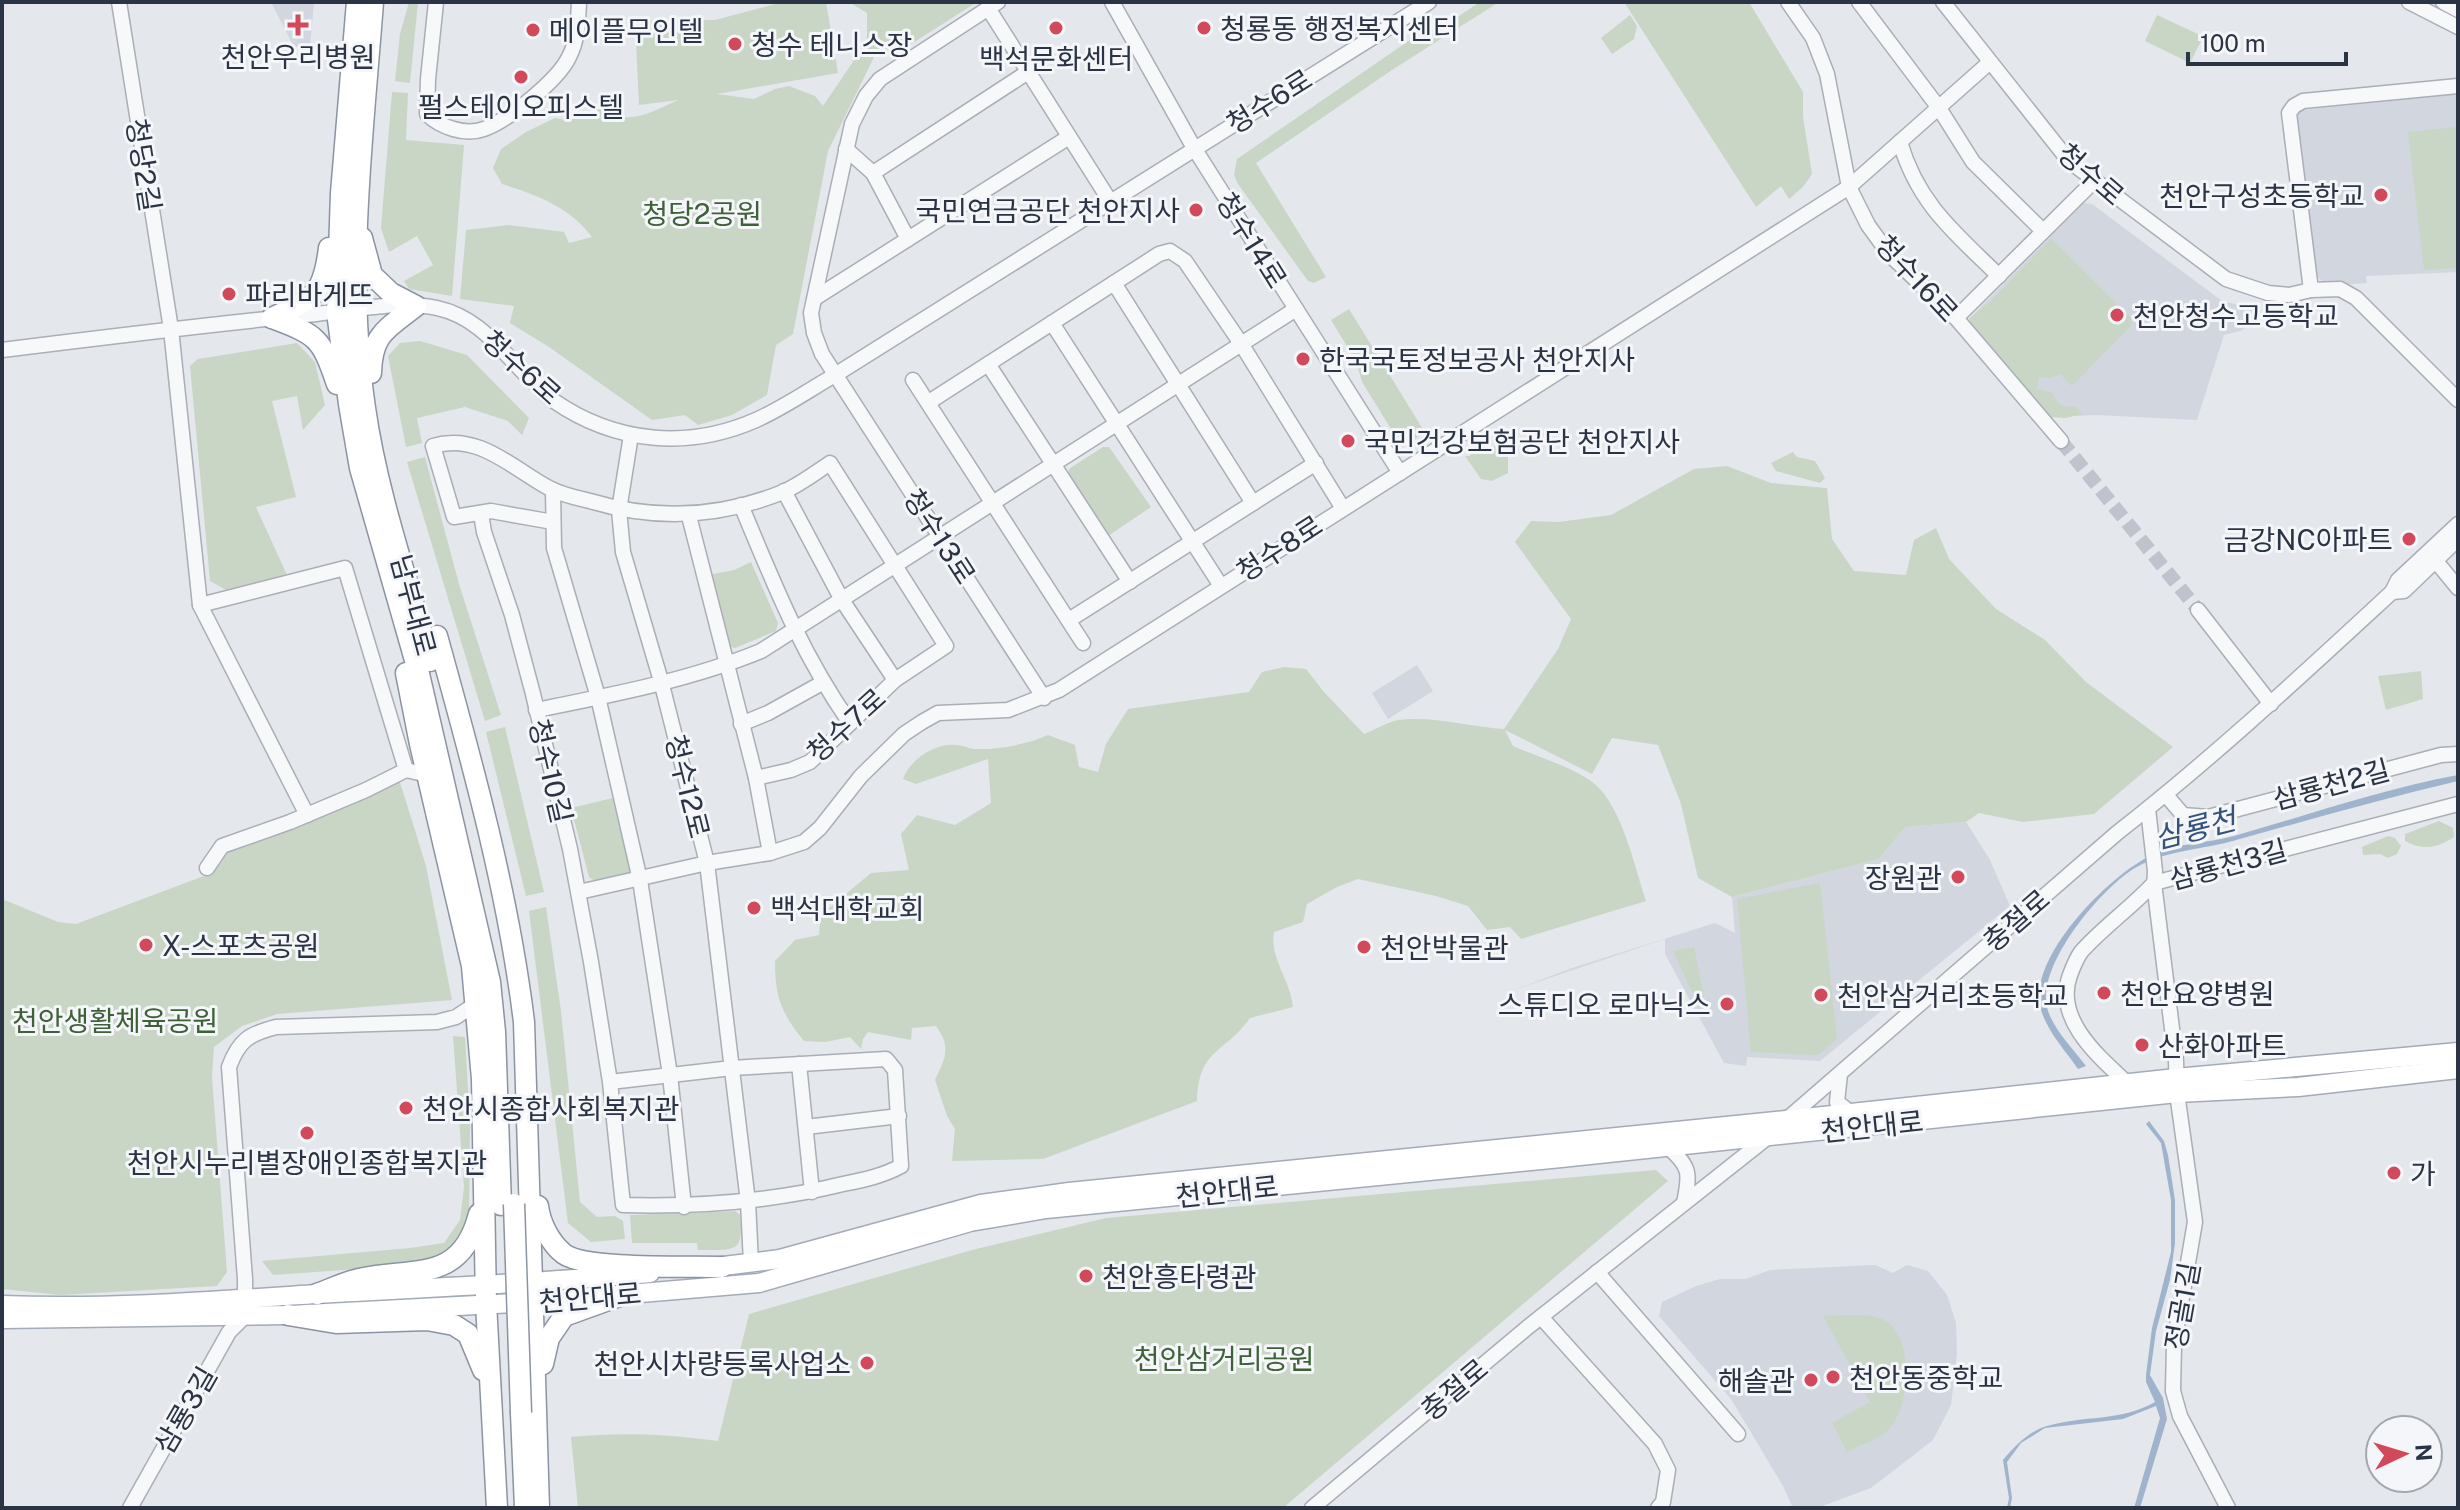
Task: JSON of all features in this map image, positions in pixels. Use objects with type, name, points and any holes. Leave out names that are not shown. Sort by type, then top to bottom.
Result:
[{"type":"highway","points":[[349,2],[360,59]]},
{"type":"highway","name":"남부대로","points":[[357,2],[360,59],[350,191],[346,311],[362,436],[360,468],[419,674],[490,982],[508,1207]]},
{"type":"highway","name":"남부대로","points":[[360,59],[373,2]]},
{"type":"highway","points":[[360,59],[383,2]]},
{"type":"highway","points":[[350,191],[372,275],[391,293],[416,306],[383,331],[371,350],[362,436]]},
{"type":"highway","points":[[272,318],[318,291],[327,263],[331,228],[350,191]]},
{"type":"highway","points":[[272,318],[309,332],[321,345],[362,436]]},
{"type":"highway","name":"남부대로","points":[[362,436],[389,513],[432,668],[504,981],[509,1031],[508,1207]]},
{"type":"highway","points":[[389,513],[432,618],[462,728],[517,964],[524,1022],[527,1122],[539,1215],[548,1235],[564,1255],[587,1262],[722,1267]]},
{"type":"highway","points":[[317,1294],[358,1279],[424,1272],[456,1258],[472,1238],[479,1215],[484,1154],[482,1079],[472,966],[420,744],[379,532]]},
{"type":"highway","points":[[527,1122],[486,1295],[539,1508]]},
{"type":"highway","points":[[484,1154],[508,1207],[534,1293],[497,1508]]},
{"type":"highway","points":[[508,1207],[514,1407],[512,1508]]},
{"type":"highway","points":[[514,1407],[549,1338],[564,1316],[625,1294]]},
{"type":"highway","points":[[288,1315],[336,1323],[427,1320],[454,1325],[468,1334],[514,1407],[525,1508]]},
{"type":"main road","name":"천안대로","points":[[2,1319],[245,1308],[317,1294],[625,1294],[759,1283],[970,1222],[1046,1209],[1767,1137],[2458,1052]]},
{"type":"main road","name":"천안대로","points":[[534,1293],[780,1259],[981,1204],[1054,1194],[2127,1083],[2298,1087],[2458,1069]]},
{"type":"main road","name":"천안대로","points":[[2,1305],[245,1308],[288,1315],[486,1295]]},
{"type":"street","name":"청당2길","points":[[119,2],[171,329],[200,605]]},
{"type":"street","points":[[436,2],[427,114],[438,125],[483,130],[523,105],[561,71],[570,57],[577,30],[579,2]]},
{"type":"street","name":"청수14로","points":[[1112,2],[1194,148],[1400,473]]},
{"type":"street","name":"청수6로","points":[[346,311],[416,306],[437,308],[459,316],[476,325],[553,401],[631,435],[667,440],[701,437],[735,429],[835,375],[1429,2]]},
{"type":"street","name":"청수16로","points":[[1788,2],[1813,38],[1827,74],[1849,187],[1868,225],[1889,254],[1956,318],[2061,441]]},
{"type":"street","points":[[1859,2],[1939,108],[1973,162],[2043,231]]},
{"type":"street","name":"청수로","points":[[1943,2],[2069,161],[2094,181],[2226,279],[2268,293],[2289,295],[2311,290]]},
{"type":"street","points":[[2409,2],[2458,27]]},
{"type":"street","points":[[2443,2],[2458,10]]},
{"type":"street","points":[[835,375],[822,354],[811,313],[846,149],[859,109],[880,79],[993,5],[1028,72],[1110,201]]},
{"type":"street","name":"청수8로","points":[[579,892],[707,863],[770,853],[804,842],[861,776],[904,734],[922,722],[938,713],[1008,710],[1044,698],[1849,187],[1990,62]]},
{"type":"street","points":[[873,173],[1028,72]]},
{"type":"street","points":[[2458,86],[2303,101],[2289,113],[2311,290],[2340,289],[2356,298],[2458,400]]},
{"type":"street","points":[[815,298],[1069,137]]},
{"type":"street","points":[[1900,142],[1908,169],[1920,191],[1939,216],[1999,276]]},
{"type":"street","points":[[846,149],[873,173],[908,239]]},
{"type":"street","points":[[1956,318],[2094,181]]},
{"type":"street","points":[[929,402],[1159,254],[1170,251],[1185,261],[1242,345],[1342,507]]},
{"type":"street","points":[[1114,283],[1253,503]]},
{"type":"street","points":[[536,710],[661,681],[761,651],[1296,309]]},
{"type":"street","points":[[2,350],[346,311]]},
{"type":"street","points":[[1052,323],[1221,586]]},
{"type":"street","points":[[988,364],[1130,582]]},
{"type":"street","name":"청수13로","points":[[835,375],[1044,698]]},
{"type":"street","points":[[913,380],[1083,643]]},
{"type":"street","name":"청수12로","points":[[631,435],[619,510],[623,552],[661,681],[707,863],[748,1202],[751,1263]]},
{"type":"street","points":[[553,522],[491,511],[454,517],[433,446],[449,441],[479,446],[553,490],[619,510],[689,516],[741,505],[784,491],[830,463],[895,566]]},
{"type":"street","points":[[1069,620],[1316,463]]},
{"type":"street","points":[[553,490],[554,548],[598,697],[640,880],[670,1075],[684,1207]]},
{"type":"street","name":"청수7로","points":[[784,491],[842,600],[895,680]]},
{"type":"street","name":"청수7로","points":[[741,505],[794,631],[822,683],[741,724]]},
{"type":"street","name":"청수10길","points":[[481,514],[484,532],[512,615],[579,892],[610,1082],[623,1205],[684,1207],[748,1202],[812,1192]]},
{"type":"street","points":[[689,516],[756,778],[770,853]]},
{"type":"street","name":"충절로","points":[[1312,1508],[1541,1317],[1767,1137],[2166,795],[2271,704],[2392,592],[2398,580],[2458,524]]},
{"type":"street","name":"충절로","points":[[2392,592],[2404,591],[2458,539]]},
{"type":"street","points":[[2435,560],[2458,588]]},
{"type":"street","name":"청수7로","points":[[756,778],[810,762],[895,680],[946,646],[895,566]]},
{"type":"street","points":[[307,815],[200,605],[345,568],[406,770]]},
{"type":"street","points":[[2198,610],[2271,704]]},
{"type":"street","points":[[822,683],[850,723]]},
{"type":"street","name":"삼룡천2길","points":[[2166,795],[2183,815],[2208,817],[2441,755],[2458,754]]},
{"type":"street","points":[[207,868],[222,846],[307,815],[406,770],[428,775]]},
{"type":"street","name":"삼룡천3길","points":[[2127,1083],[2094,1052],[2069,1013],[2064,991],[2079,955],[2132,907],[2154,877],[2458,804]]},
{"type":"street","name":"정골1길","points":[[2148,809],[2161,966],[2195,1222],[2174,1344],[2173,1391],[2180,1416],[2228,1508]]},
{"type":"street","points":[[245,1308],[229,1067],[236,1049],[254,1033],[276,1027],[437,1022],[456,1017],[474,1005]]},
{"type":"street","points":[[610,1082],[732,1068],[799,1064],[886,1059],[895,1070],[901,1166],[873,1177],[812,1192],[799,1064]]},
{"type":"street","points":[[1840,1074],[1837,1102],[1851,1113]]},
{"type":"street","points":[[806,1127],[899,1116]]},
{"type":"street","points":[[1668,1147],[1681,1159],[1689,1173],[1684,1203]]},
{"type":"street","points":[[1597,1272],[1738,1434]]},
{"type":"street","name":"삼룡3길","points":[[130,1508],[245,1308]]},
{"type":"street","points":[[1541,1317],[1655,1444],[1668,1470],[1663,1502],[1658,1508]]},
{"type":"shaded area","name":"천안우리병원","points":[[271,2],[314,2],[310,47],[294,47]]},
{"type":"shaded area","name":"천안구성초등학교","points":[[2458,94],[2458,272],[2366,276],[2367,283],[2328,286],[2314,274],[2295,117],[2297,112]]},
{"type":"shaded area","name":"천안청수고등학교","points":[[2083,203],[2092,204],[2222,301],[2261,310],[2258,321],[2224,335],[2197,420],[2097,415],[2049,417],[1969,319]]},
{"type":"shaded area","points":[[1417,665],[1433,691],[1388,719],[1372,693]]},
{"type":"shaded area","name":"천안삼거리초등학교","points":[[1966,822],[1990,860],[2010,906],[1820,1061],[1747,1057],[1746,1066],[1724,1063],[1665,954],[1665,939],[1514,990],[1572,968],[1715,923],[1735,933],[1732,897],[1879,859],[1905,827]]},
{"type":"shaded area","name":"천안동중학교","points":[[1875,1265],[1893,1273],[1907,1265],[1928,1271],[1947,1295],[1956,1323],[1957,1354],[1951,1405],[1933,1440],[1871,1488],[1817,1508],[1793,1508],[1731,1399],[1659,1316],[1662,1302],[1696,1286],[1720,1279],[1746,1279],[1770,1270]]},
{"type":"green space","points":[[409,2],[418,2],[410,83],[395,81],[400,34]]},
{"type":"green space","name":"청당2공원","points":[[783,2],[826,2],[838,73],[717,94],[754,99],[789,86],[815,96],[823,106],[867,41],[867,13],[849,2],[977,2],[894,55],[876,53],[828,151],[793,334],[776,345],[767,395],[732,415],[698,425],[685,415],[652,420],[510,323],[514,306],[460,299],[466,230],[509,225],[564,232],[569,243],[592,237],[563,210],[502,184],[493,168],[501,149],[555,118],[583,117],[604,106],[621,117],[640,116],[678,100],[639,105],[635,21],[715,20]]},
{"type":"green space","points":[[1480,2],[1499,2],[1392,70],[1256,163],[1326,277],[1314,283],[1308,281],[1238,184],[1234,175],[1237,159],[1407,42],[1453,20]]},
{"type":"green space","points":[[1624,2],[1749,2],[1803,92],[1803,117],[1812,174],[1803,187],[1789,199],[1781,186],[1756,207]]},
{"type":"green space","points":[[1630,15],[1637,26],[1634,39],[1612,54],[1601,38]]},
{"type":"green space","points":[[2157,15],[2198,34],[2201,41],[2190,63],[2145,41]]},
{"type":"green space","points":[[392,92],[408,93],[406,140],[464,145],[452,296],[409,289],[404,281],[433,265],[417,236],[389,252],[381,228]]},
{"type":"green space","points":[[2458,127],[2458,268],[2424,270],[2408,132]]},
{"type":"green space","points":[[2051,238],[2131,318],[2131,326],[2072,386],[2060,374],[2051,378],[2039,377],[2037,389],[2053,393],[2061,405],[2075,406],[2083,414],[2065,418],[2049,417],[1971,328],[1969,319],[1992,300]]},
{"type":"green space","points":[[1349,309],[1424,431],[1414,440],[1396,437],[1362,382],[1356,361],[1331,320]]},
{"type":"green space","points":[[420,341],[467,355],[529,418],[522,435],[508,421],[465,407],[417,418],[422,443],[406,447],[388,356],[400,343]]},
{"type":"green space","points":[[297,343],[315,362],[325,405],[303,430],[297,396],[272,401],[296,497],[256,507],[287,575],[226,590],[210,581],[190,366],[198,359]]},
{"type":"green space","points":[[1484,445],[1488,448],[1494,446],[1508,457],[1508,473],[1492,481],[1481,479],[1465,456],[1470,456]]},
{"type":"green space","points":[[1103,447],[1109,447],[1151,507],[1105,538],[1068,477],[1069,469]]},
{"type":"green space","points":[[1793,452],[1797,457],[1815,461],[1825,478],[1820,483],[1776,471],[1771,463]]},
{"type":"green space","points":[[425,457],[459,584],[501,715],[485,721],[407,462]]},
{"type":"green space","points":[[1727,466],[1771,483],[1827,488],[1832,539],[1854,571],[1906,575],[1914,540],[1936,528],[1949,559],[1996,609],[2045,640],[2086,682],[2173,747],[2094,814],[2023,822],[1979,813],[1966,822],[1905,827],[1879,859],[1732,897],[1698,878],[1681,804],[1658,745],[1612,738],[1592,774],[1505,730],[1513,746],[1571,769],[1599,789],[1618,817],[1646,901],[1521,939],[1510,927],[1487,930],[1468,906],[1436,896],[1358,879],[1337,887],[1307,904],[1303,922],[1274,932],[1277,960],[1293,1007],[1250,1018],[1208,1060],[1199,1083],[1197,1101],[1043,1159],[952,1161],[955,1129],[947,1116],[935,1080],[945,1053],[944,1041],[936,1026],[912,1028],[911,1040],[868,1032],[861,1049],[850,1037],[825,1042],[804,1041],[790,1022],[778,995],[775,961],[795,940],[819,935],[820,920],[828,909],[871,873],[909,870],[901,834],[917,815],[955,825],[991,803],[988,759],[916,784],[903,779],[911,765],[925,753],[949,745],[975,749],[1003,747],[1048,735],[1075,745],[1079,767],[1098,772],[1106,744],[1128,709],[1249,692],[1262,672],[1284,667],[1306,669],[1364,734],[1390,722],[1406,719],[1504,729],[1558,649],[1571,619],[1515,542],[1531,521],[1559,522],[1611,515],[1694,469]]},
{"type":"green space","points":[[751,562],[778,623],[776,631],[735,648],[728,646],[708,575],[734,570]]},
{"type":"green space","points":[[2421,671],[2423,699],[2386,710],[2378,676]]},
{"type":"green space","points":[[505,727],[544,892],[526,896],[486,732]]},
{"type":"green space","name":"천안생활체육공원","points":[[399,779],[426,866],[452,1000],[277,1014],[242,1026],[214,1047],[212,1077],[227,1272],[217,1286],[60,1295],[2,1289],[2,899],[58,922],[76,924],[209,874],[221,863],[229,849]]},
{"type":"green space","points":[[617,797],[635,872],[596,882],[589,877],[571,808]]},
{"type":"green space","points":[[2439,821],[2453,828],[2454,837],[2430,847],[2405,841],[2405,834]]},
{"type":"green space","points":[[2388,836],[2395,838],[2401,846],[2397,854],[2388,858],[2380,854],[2363,855],[2362,847]]},
{"type":"green space","points":[[1820,883],[1837,1039],[1818,1055],[1751,1052],[1737,899]]},
{"type":"green space","points":[[546,907],[561,1011],[580,1202],[597,1217],[615,1216],[623,1221],[625,1239],[591,1242],[568,1223],[529,911]]},
{"type":"green space","points":[[1694,947],[1704,997],[1695,998],[1673,951]]},
{"type":"green space","points":[[453,1036],[465,1037],[470,1125],[469,1219],[445,1255],[372,1268],[273,1275],[262,1261],[444,1243],[460,1220],[464,1187]]},
{"type":"green space","name":"천안삼거리공원","points":[[1656,1170],[1668,1181],[1283,1508],[578,1508],[571,1437],[645,1434],[718,1441],[749,1314],[972,1250],[1106,1218]]},
{"type":"green space","points":[[735,1211],[740,1215],[741,1228],[738,1244],[734,1248],[698,1250],[697,1243],[632,1243],[630,1215]]},
{"type":"green space","points":[[1823,1316],[1879,1318],[1891,1325],[1904,1351],[1905,1386],[1897,1417],[1881,1436],[1847,1452],[1832,1423],[1870,1402]]},
{"type":"water","points":[[2458,775],[2458,781],[2229,842],[2169,854],[2135,868],[2089,911],[2073,931],[2050,974],[2046,994],[2048,1011],[2060,1033],[2086,1066],[2078,1069],[2051,1031],[2040,1006],[2040,986],[2047,963],[2078,917],[2118,877],[2138,863],[2165,850],[2234,836],[2373,795]]},
{"type":"water","points":[[2149,1121],[2164,1141],[2168,1155],[2175,1200],[2175,1243],[2150,1375],[2163,1398],[2167,1419],[2140,1508],[2134,1508],[2160,1418],[2156,1406],[2123,1419],[2045,1428],[2021,1443],[2007,1462],[2012,1498],[2010,1508],[2007,1508],[2009,1498],[2003,1460],[2028,1435],[2047,1426],[2129,1413],[2155,1402],[2146,1375],[2152,1328],[2171,1252],[2171,1200],[2161,1143],[2146,1124]]},
{"type":"tunnel","points":[[2061,441],[2198,610]]},
{"type":"place","name":"천안우리병원","points":[[298,25]]},
{"type":"place","name":"백석문화센터","points":[[1056,28]]},
{"type":"place","name":"청룡동 행정복지센터","points":[[1204,28]]},
{"type":"place","name":"메이플무인텔","points":[[533,30]]},
{"type":"place","name":"청수 테니스장","points":[[735,44]]},
{"type":"place","name":"펄스테이오피스텔","points":[[521,77]]},
{"type":"place","name":"천안구성초등학교","points":[[2381,195]]},
{"type":"place","name":"국민연금공단 천안지사","points":[[1196,210]]},
{"type":"place","name":"파리바게뜨","points":[[229,294]]},
{"type":"place","name":"천안청수고등학교","points":[[2117,315]]},
{"type":"place","name":"한국국토정보공사 천안지사","points":[[1303,359]]},
{"type":"place","name":"국민건강보험공단 천안지사","points":[[1348,441]]},
{"type":"place","name":"금강NC아파트","points":[[2409,539]]},
{"type":"place","name":"장원관","points":[[1958,877]]},
{"type":"place","name":"백석대학교회","points":[[754,908]]},
{"type":"place","name":"X-스포츠공원","points":[[146,945]]},
{"type":"place","name":"천안박물관","points":[[1364,947]]},
{"type":"place","name":"천안요양병원","points":[[2104,993]]},
{"type":"place","name":"천안삼거리초등학교","points":[[1821,995]]},
{"type":"place","name":"스튜디오 로마닉스","points":[[1727,1004]]},
{"type":"place","name":"산화아파트","points":[[2142,1045]]},
{"type":"place","name":"천안시종합사회복지관","points":[[406,1108]]},
{"type":"place","name":"천안시누리별장애인종합복지관","points":[[307,1133]]},
{"type":"place","name":"가","points":[[2394,1173]]},
{"type":"place","name":"천안흥타령관","points":[[1086,1276]]},
{"type":"place","name":"천안시차량등록사업소","points":[[867,1363]]},
{"type":"place","name":"천안동중학교","points":[[1833,1377]]},
{"type":"place","name":"해솔관","points":[[1811,1380]]},
{"type":"water label","name":"삼룡천","points":[[2195,828]]}]
